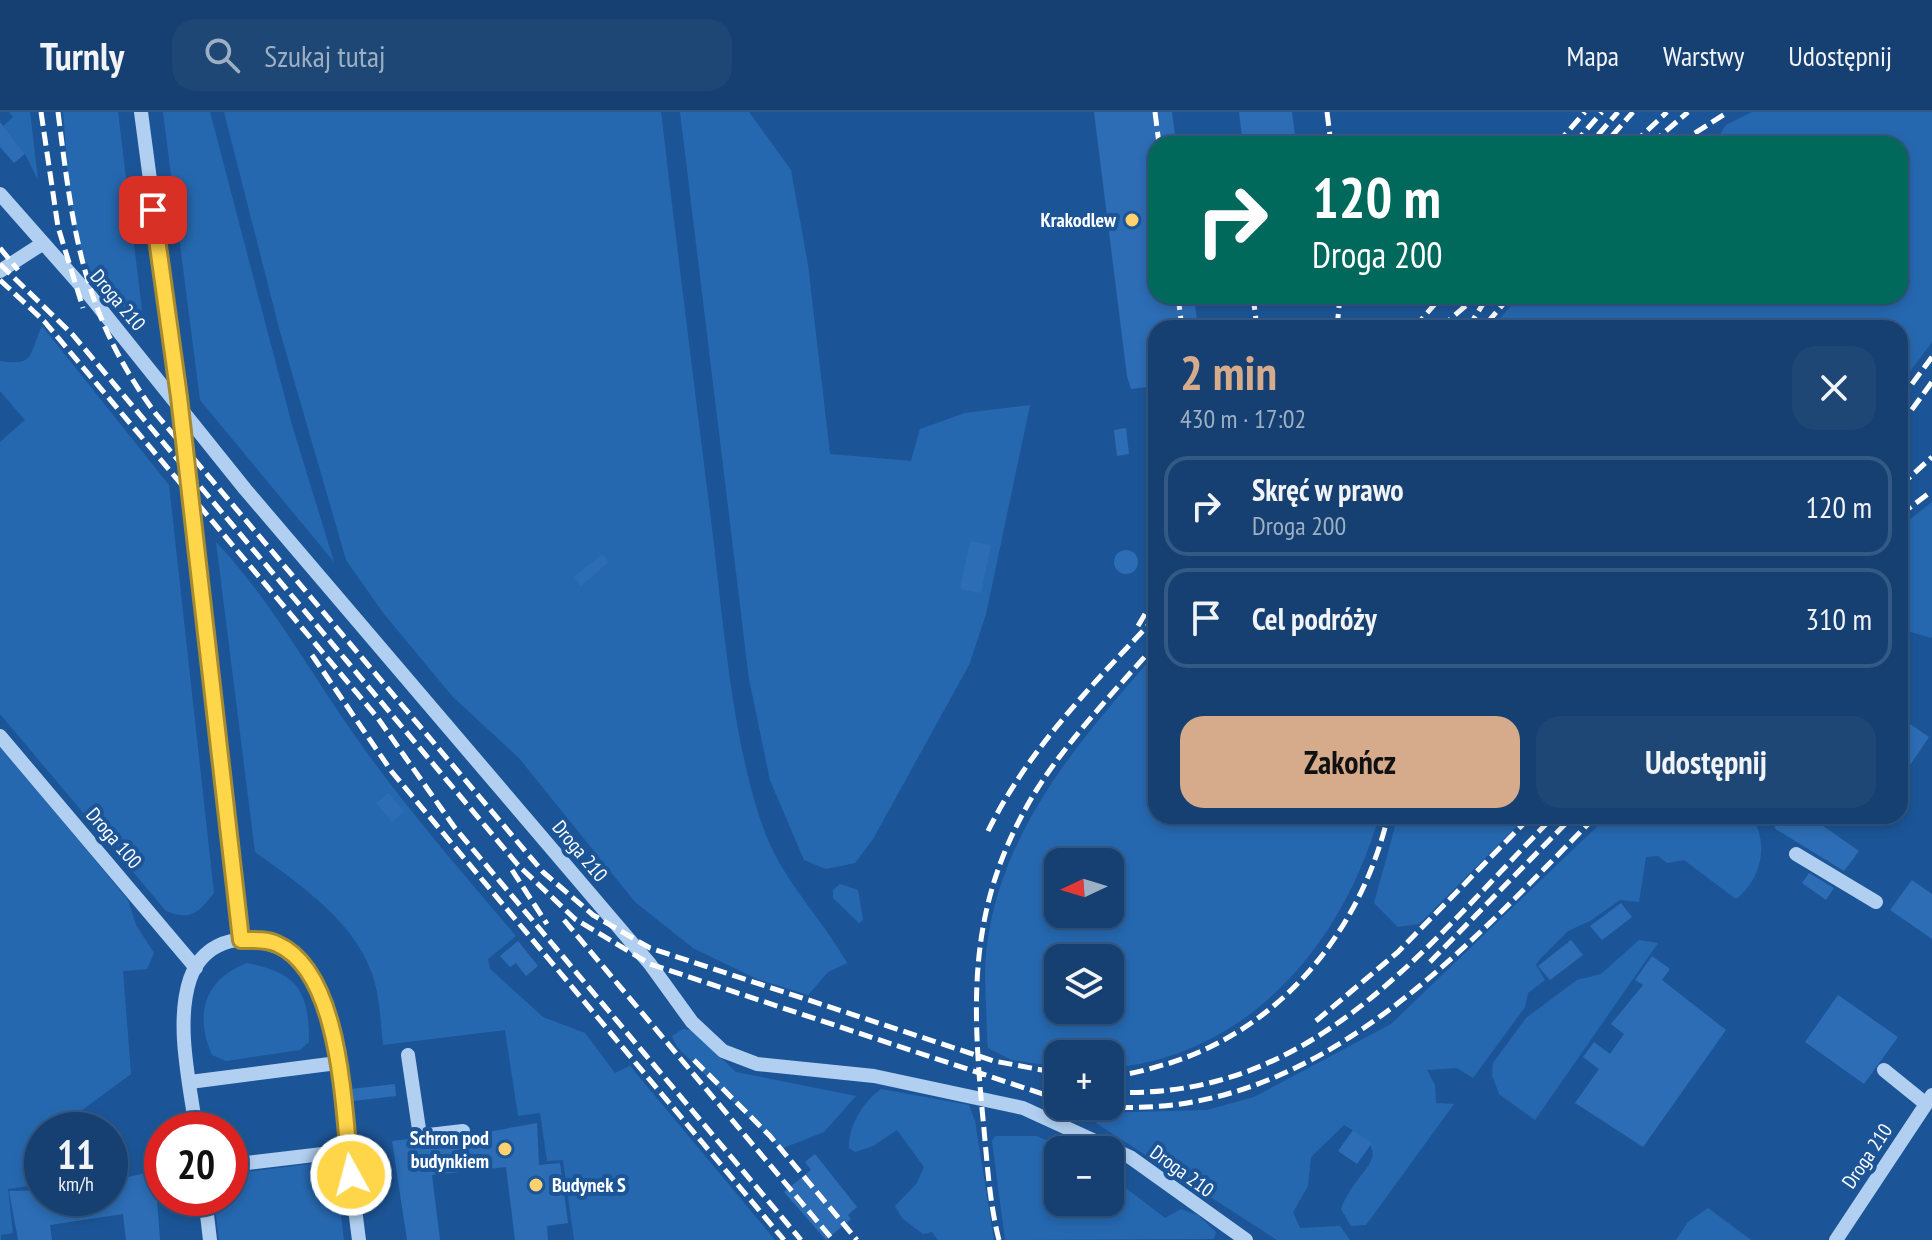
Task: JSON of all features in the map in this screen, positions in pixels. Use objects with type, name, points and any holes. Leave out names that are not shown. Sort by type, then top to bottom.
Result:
[{"type":"lane","points":[[141,112],[193,513],[241,940]]},
{"type":"lane","name":"Droga 210","points":[[0,194],[91,297],[245,489],[650,964],[692,1022],[723,1051],[757,1064],[874,1076],[1023,1108],[1130,1157],[1246,1240]]},
{"type":"lane","points":[[0,271],[42,244]]},
{"type":"lane","name":"Droga 100","points":[[0,736],[196,968]]},
{"type":"lane","points":[[1796,854],[1876,902]]},
{"type":"lane","points":[[194,1112],[184,1015],[185,995],[196,968],[216,948],[241,940],[278,945],[301,962],[322,991],[337,1063],[359,1240]]},
{"type":"lane","points":[[408,1055],[420,1136],[463,1131]]},
{"type":"lane","points":[[190,1082],[337,1063]]},
{"type":"lane","points":[[1884,1070],[1929,1099]]},
{"type":"lane","name":"Droga 210","points":[[1836,1240],[1929,1099]]},
{"type":"lane","points":[[248,1163],[348,1151]]},
{"type":"lane","points":[[207,1216],[210,1240]]},
{"type":"shaded area","points":[[9,112],[30,112],[38,180],[25,154],[3,126],[13,117]]},
{"type":"shaded area","points":[[63,112],[118,112],[144,327],[98,281],[84,258],[73,218]]},
{"type":"shaded area","points":[[163,112],[210,112],[292,425],[334,562],[200,400]]},
{"type":"shaded area","points":[[224,112],[661,112],[726,652],[745,763],[772,848],[791,882],[847,963],[828,972],[808,995],[757,979],[693,948],[635,902],[519,758],[453,697],[384,614],[346,560],[279,328]]},
{"type":"shaded area","points":[[680,112],[749,112],[791,170],[808,265],[830,454],[911,461],[920,429],[965,413],[1030,405],[986,614],[969,665],[873,839],[855,863],[826,869],[804,860],[770,780],[749,679]]},
{"type":"shaded area","points":[[1752,112],[1932,112],[1932,342],[1908,374],[1908,320],[1499,320],[1512,304],[1908,304],[1908,136],[1719,136],[1726,125]]},
{"type":"shaded area","points":[[42,326],[169,485],[214,893],[203,906],[188,915],[166,911],[0,714],[0,442],[25,420],[0,391],[0,361],[26,360]]},
{"type":"shaded area","points":[[1932,502],[1932,638],[1908,633],[1908,521]]},
{"type":"shaded area","points":[[216,542],[272,612],[393,788],[516,936],[488,959],[490,969],[543,1017],[585,1033],[615,1073],[630,1066],[775,1240],[574,1240],[563,1160],[547,1161],[540,1113],[518,1116],[505,1030],[383,1045],[375,983],[356,943],[327,908],[255,852]]},
{"type":"shaded area","points":[[1148,662],[1148,824],[1376,824],[1363,863],[1341,907],[1315,948],[1283,985],[1247,1016],[1206,1041],[1160,1059],[1124,1065],[1124,1040],[1044,1040],[1044,1065],[1012,1060],[988,1048],[986,956],[995,902],[1027,824],[1074,752]]},
{"type":"shaded area","points":[[0,745],[128,900],[136,925],[154,953],[147,969],[123,971],[131,1074],[80,1112],[24,1112],[24,1187],[8,1189],[13,1233],[1,1235],[0,1240]]},
{"type":"shaded area","points":[[1396,824],[1519,824],[1419,924],[1398,927],[1374,903]]},
{"type":"shaded area","points":[[1600,824],[1755,824],[1757,827],[1761,849],[1757,872],[1736,899],[1684,860],[1667,863],[1658,856],[1646,857],[1639,902],[1620,900],[1590,921],[1568,931],[1539,960],[1536,965],[1545,980],[1528,993],[1525,1007],[1473,1078],[1457,1068],[1427,1070],[1435,1085],[1436,1103],[1454,1104],[1366,1225],[1351,1226],[1341,1209],[1370,1162],[1373,1154],[1370,1145],[1344,1125],[1311,1157],[1308,1186],[1293,1212],[1300,1228],[1340,1226],[1350,1240],[1277,1240],[1124,1141],[1124,1136],[1116,1136],[1095,1120],[1124,1120],[1124,1112],[1207,1110],[1254,1097],[1391,1024]]},
{"type":"shaded area","points":[[840,884],[858,890],[863,920],[859,923],[833,898],[833,890]]},
{"type":"shaded area","points":[[1639,940],[1658,943],[1535,1120],[1499,1094],[1492,1075],[1493,1063],[1526,1018],[1577,980],[1601,974]]},
{"type":"shaded area","points":[[247,963],[278,972],[297,987],[306,1010],[309,1042],[300,1050],[226,1061],[212,1055],[204,1026],[207,1000],[221,978]]},
{"type":"shaded area","points":[[683,1029],[691,1030],[736,1072],[856,1096],[824,1132],[781,1149],[677,1047],[672,1036]]},
{"type":"shaded area","points":[[881,1089],[969,1105],[975,1121],[994,1240],[938,1240],[932,1232],[923,1234],[902,1218],[895,1206],[917,1183],[924,1167],[897,1130],[873,1146],[855,1152],[849,1148],[851,1131],[858,1115]]},
{"type":"shaded area","points":[[995,1136],[1036,1136],[1044,1139],[1044,1216],[1124,1216],[1124,1187],[1165,1218],[1181,1209],[1198,1215],[1216,1232],[1214,1239],[1005,1240],[992,1141]]},
{"type":"shaded area","points":[[334,1161],[344,1240],[219,1240],[216,1216],[248,1216],[248,1172]]},
{"type":"shaded area","points":[[1708,1208],[1751,1240],[1676,1240],[1688,1222]]},
{"type":"building","name":"Krakodlew","points":[[1094,112],[1172,112],[1175,136],[1148,136],[1148,304],[1195,304],[1197,320],[1148,320],[1148,387],[1131,389]]},
{"type":"building","points":[[1239,112],[1292,112],[1295,136],[1242,136]]},
{"type":"building","points":[[0,122],[25,154],[14,163],[0,147]]},
{"type":"building","points":[[1126,428],[1129,454],[1117,456],[1114,430]]},
{"type":"building","points":[[970,541],[991,545],[981,593],[960,589]]},
{"type":"building","points":[[1126,550],[1135,553],[1138,562],[1135,571],[1126,574],[1117,571],[1114,562],[1117,553]]},
{"type":"building","points":[[602,554],[609,562],[581,586],[574,577]]},
{"type":"building","points":[[1908,723],[1929,737],[1908,768]]},
{"type":"building","points":[[389,793],[404,812],[392,822],[376,803]]},
{"type":"building","points":[[1777,824],[1820,824],[1859,851],[1844,871],[1774,828]]},
{"type":"building","points":[[1809,873],[1834,888],[1826,900],[1802,883]]},
{"type":"building","points":[[1912,880],[1932,894],[1932,939],[1890,910]]},
{"type":"building","points":[[1621,903],[1632,917],[1602,940],[1590,926]]},
{"type":"building","points":[[1571,940],[1583,955],[1550,980],[1538,966]]},
{"type":"building","points":[[518,941],[538,966],[526,976],[516,963],[510,967],[500,956]]},
{"type":"building","points":[[1652,956],[1670,969],[1662,980],[1726,1030],[1643,1147],[1575,1103],[1599,1069],[1583,1057],[1594,1042],[1610,1054],[1624,1034],[1611,1024],[1643,985],[1635,980]]},
{"type":"building","points":[[1838,995],[1898,1037],[1864,1084],[1805,1042]]},
{"type":"building","points":[[395,1084],[396,1096],[353,1101],[351,1089]]},
{"type":"building","name":"Budynek S","points":[[537,1123],[539,1165],[560,1163],[568,1223],[547,1226],[548,1240],[515,1240],[506,1167],[432,1175],[440,1240],[407,1240],[392,1141],[409,1139],[409,1143],[421,1146],[464,1141],[472,1135]]},
{"type":"building","points":[[1353,1130],[1372,1143],[1357,1164],[1338,1151]]},
{"type":"building","points":[[815,1154],[857,1207],[848,1215],[851,1219],[826,1240],[784,1192],[811,1170],[805,1162]]},
{"type":"building","points":[[144,1173],[144,1216],[158,1216],[160,1240],[126,1240],[123,1216],[128,1216],[128,1177]]},
{"type":"building","points":[[9,1191],[24,1191],[24,1216],[110,1216],[50,1225],[52,1240],[18,1240]]},
{"type":"railway","points":[[41,112],[58,227],[83,308]]},
{"type":"railway","points":[[58,112],[69,195],[85,270],[96,306],[131,377],[156,414],[543,872],[593,915],[650,948],[994,1061],[1044,1070]]},
{"type":"railway","points":[[1155,112],[1158,136]]},
{"type":"railway","points":[[1327,112],[1330,136]]},
{"type":"railway","points":[[1564,136],[1585,112]]},
{"type":"railway","points":[[1581,136],[1602,112]]},
{"type":"railway","points":[[1598,135],[1618,112]]},
{"type":"railway","points":[[1612,136],[1633,112]]},
{"type":"railway","points":[[1642,136],[1667,112]]},
{"type":"railway","points":[[1660,136],[1688,112]]},
{"type":"railway","points":[[1690,136],[1728,112]]},
{"type":"railway","points":[[0,248],[18,270]]},
{"type":"railway","points":[[0,264],[73,335],[518,865],[575,919],[650,964],[1044,1094]]},
{"type":"railway","points":[[0,280],[44,321],[377,717],[455,828],[801,1240]]},
{"type":"railway","points":[[1179,304],[1181,320]]},
{"type":"railway","points":[[1254,304],[1256,320]]},
{"type":"railway","points":[[1338,320],[1339,304]]},
{"type":"railway","points":[[1421,320],[1435,304]]},
{"type":"railway","points":[[1449,320],[1468,304]]},
{"type":"railway","points":[[1473,320],[1483,304]]},
{"type":"railway","points":[[1490,320],[1503,304]]},
{"type":"railway","points":[[1908,389],[1932,357]]},
{"type":"railway","points":[[1908,415],[1932,382]]},
{"type":"railway","points":[[1908,479],[1932,457]]},
{"type":"railway","points":[[1908,509],[1932,491]]},
{"type":"railway","points":[[1138,626],[1148,609]]},
{"type":"railway","points":[[988,831],[1004,801],[1043,744],[1148,626]]},
{"type":"railway","points":[[999,1240],[989,1180],[977,1036],[979,958],[984,921],[1008,845],[1027,806],[1054,764],[1087,722],[1148,653]]},
{"type":"railway","points":[[312,655],[392,772],[784,1240]]},
{"type":"railway","points":[[1124,1074],[1170,1063],[1211,1047],[1248,1025],[1282,999],[1311,969],[1337,935],[1376,858],[1386,824]]},
{"type":"railway","points":[[1316,1021],[1398,952],[1523,824]]},
{"type":"railway","points":[[1124,1091],[1182,1088],[1247,1072],[1306,1044],[1360,1007],[1410,964],[1546,824]]},
{"type":"railway","points":[[1430,962],[1565,824]]},
{"type":"railway","points":[[1124,1106],[1175,1105],[1247,1088],[1313,1059],[1376,1020],[1435,973],[1491,922],[1588,824]]},
{"type":"railway","points":[[512,870],[547,924]]},
{"type":"railway","points":[[564,920],[833,1240]]},
{"type":"railway","points":[[694,1060],[770,1136],[857,1240]]},
{"type":"place","name":"Krakodlew","points":[[1132,220]]},
{"type":"place","name":"Schron pod budynkiem","points":[[505,1149]]},
{"type":"place","name":"Budynek S","points":[[536,1185]]},
{"type":"route","points":[[153,210],[179,397],[241,940],[260,940],[278,945],[301,962],[322,991],[340,1076],[351,1175]]}]
